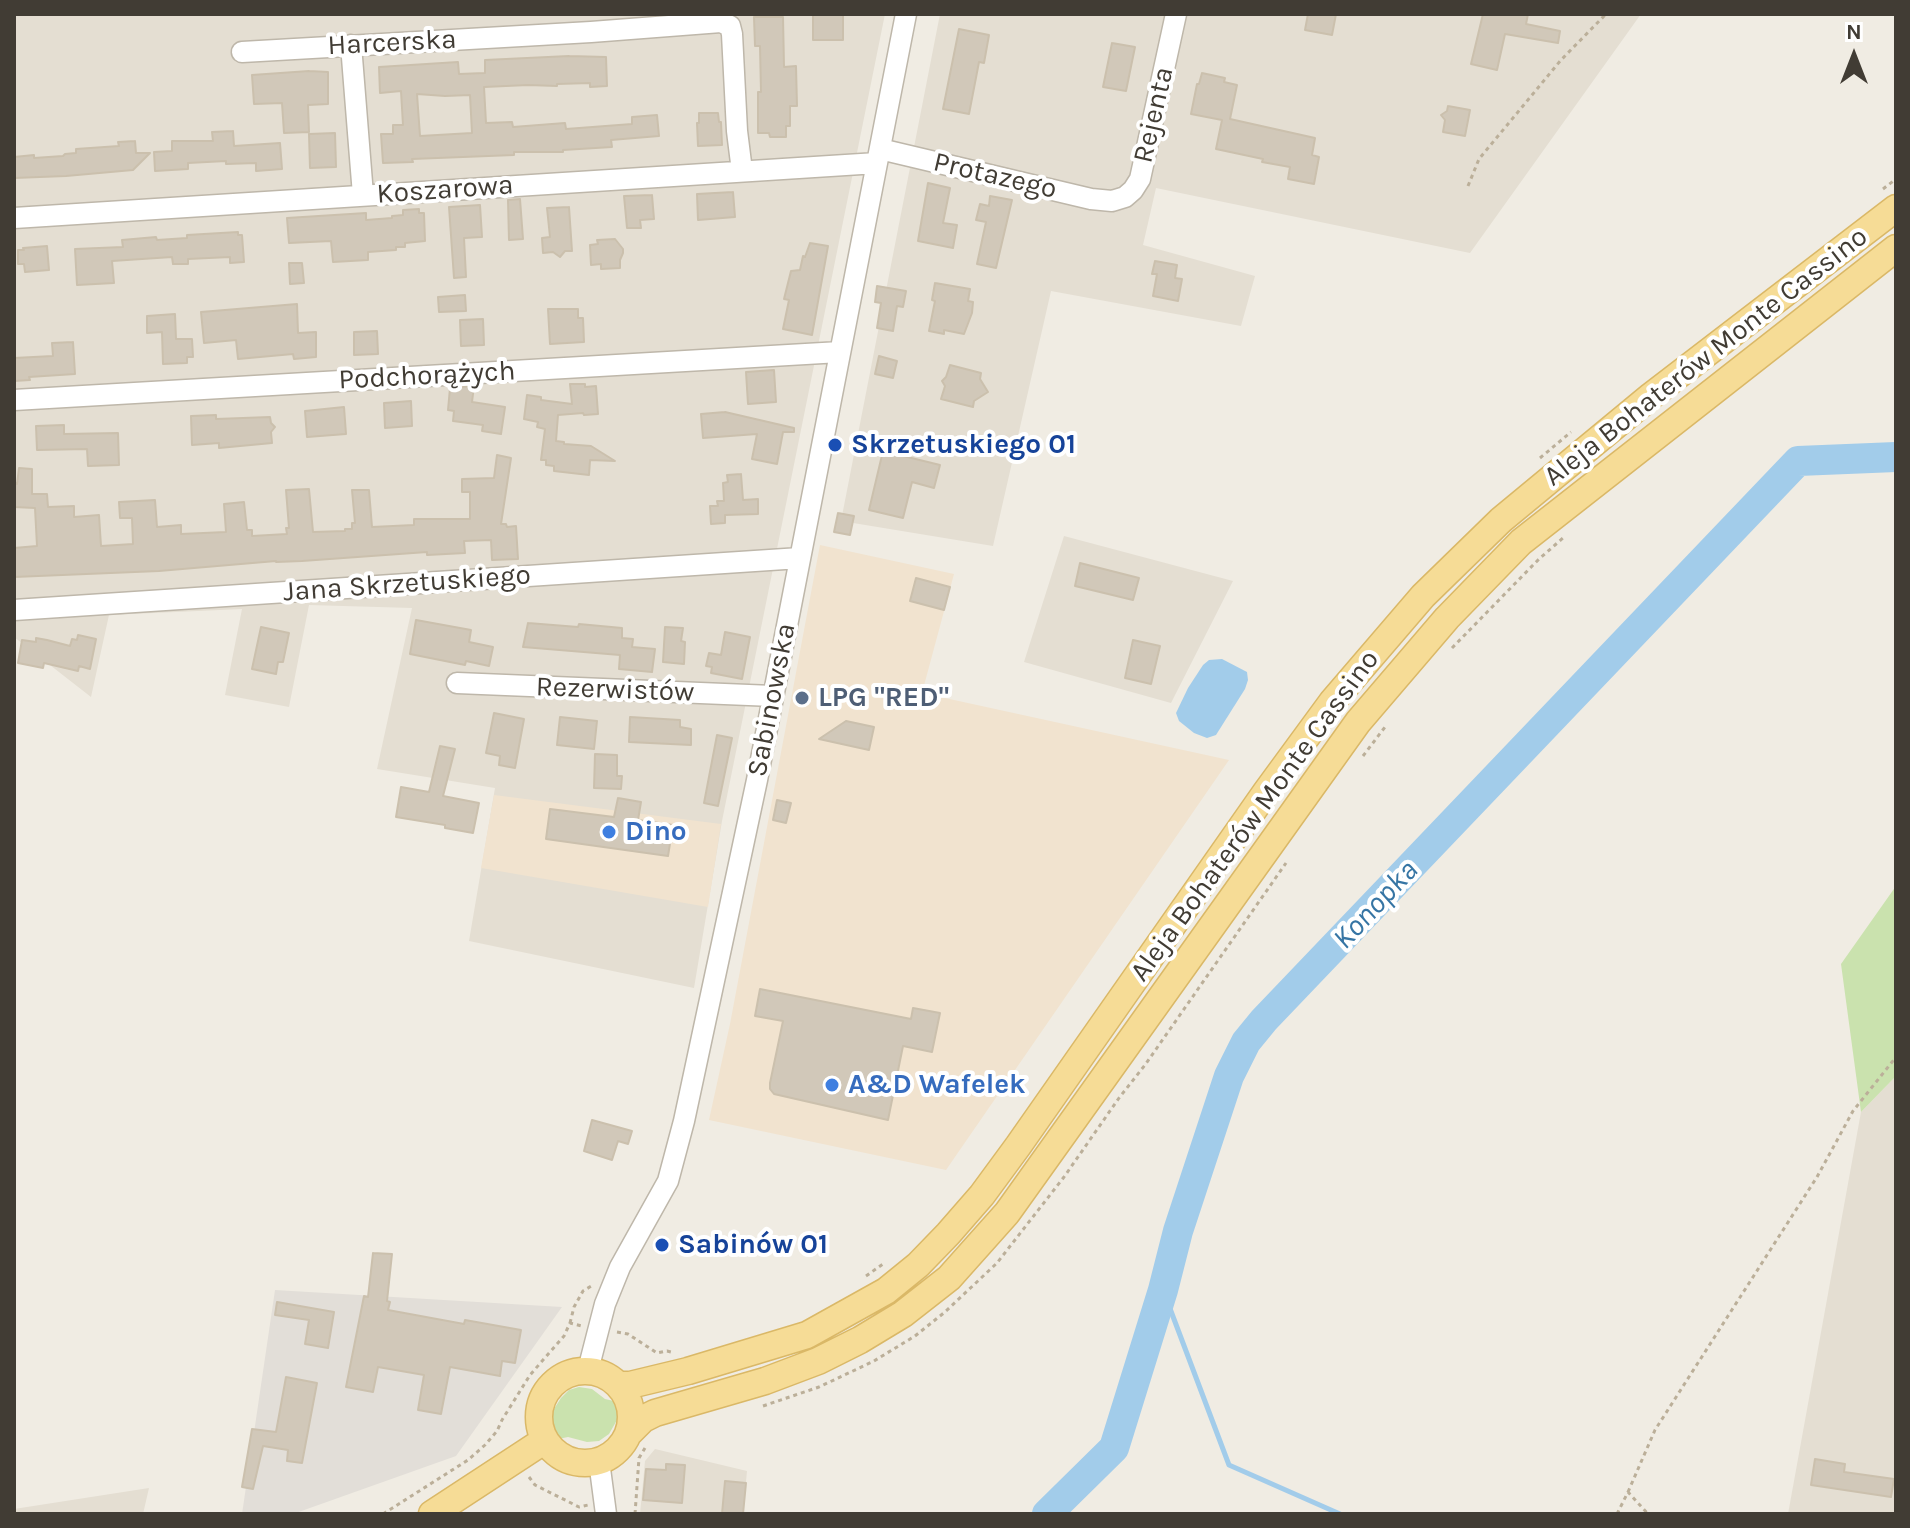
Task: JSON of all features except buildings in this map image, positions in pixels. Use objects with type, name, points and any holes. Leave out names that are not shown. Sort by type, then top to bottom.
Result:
[{"type":"main road","name":"Aleja Bohaterów Monte Cassino","points":[[619,1385],[688,1371],[807,1335],[886,1291],[918,1265],[982,1195],[1332,702],[1423,596],[1501,520],[1639,406],[1896,208]]},
{"type":"main road","name":"Aleja Bohaterów Monte Cassino","points":[[639,1438],[643,1419],[818,1361],[903,1314],[949,1278],[1007,1213],[1358,722],[1447,618],[1521,542],[1896,248]]},
{"type":"main road","points":[[588,1370],[600,1372],[619,1385],[627,1395],[639,1438],[622,1445],[612,1455],[599,1461],[583,1463],[568,1460],[554,1452],[539,1427],[542,1398],[550,1386],[574,1371],[588,1370]]},
{"type":"main road","points":[[432,1514],[545,1440]]},
{"type":"street","name":"Sabinowska","points":[[588,1370],[605,1304],[620,1267],[668,1181],[684,1121],[773,696],[906,14]]},
{"type":"street","name":"Rejenta","points":[[1112,201],[1125,197],[1140,179],[1176,14]]},
{"type":"street","name":"Harcerska","points":[[242,52],[721,22],[730,26],[732,34],[742,171]]},
{"type":"street","points":[[351,45],[363,195]]},
{"type":"street","name":"Koszarowa","points":[[14,218],[742,171],[878,156]]},
{"type":"street","name":"Protazego","points":[[878,156],[1112,201]]},
{"type":"street","name":"Podchorążych","points":[[14,400],[840,352]]},
{"type":"street","name":"Jana Skrzetuskiego","points":[[14,610],[800,558]]},
{"type":"street","name":"Rezerwistów","points":[[457,683],[773,696]]},
{"type":"street","points":[[599,1461],[606,1514]]},
{"type":"path","points":[[1468,186],[1479,159],[1561,60],[1606,14]]},
{"type":"path","points":[[1452,647],[1539,559],[1570,533]]},
{"type":"path","points":[[1360,758],[1389,721]]},
{"type":"path","points":[[752,1409],[819,1387],[874,1361],[915,1336],[974,1287],[1019,1236],[1064,1177],[1288,860]]},
{"type":"path","points":[[1617,1514],[1655,1430],[1817,1177],[1853,1111],[1896,1057]]},
{"type":"path","points":[[383,1514],[468,1460],[497,1431],[530,1375],[564,1336],[570,1323],[577,1325]]},
{"type":"path","points":[[613,1331],[628,1334],[657,1353],[667,1351]]},
{"type":"path","points":[[497,1431],[503,1439]]},
{"type":"path","points":[[635,1514],[639,1438]]},
{"type":"path","points":[[528,1476],[543,1490],[579,1507],[584,1506],[585,1514]]},
{"type":"path","points":[[1628,1492],[1648,1514]]},
{"type":"path","points":[[624,1499],[637,1499]]},
{"type":"shaded area","points":[[14,14],[885,14],[722,821],[694,988],[469,941],[495,788],[377,769],[412,608],[309,605],[289,707],[225,695],[242,609],[109,615],[91,697],[14,637]]},
{"type":"shaded area","points":[[940,14],[1641,14],[1470,253],[1156,188],[1143,245],[1255,276],[1241,326],[1051,291],[993,546],[841,521]]},
{"type":"shaded area","points":[[1064,536],[1233,581],[1171,703],[1024,662]]},
{"type":"shaded area","points":[[820,545],[954,574],[922,693],[1229,760],[946,1170],[709,1120],[730,1024]]},
{"type":"shaded area","points":[[494,795],[721,824],[708,907],[481,868]]},
{"type":"shaded area","points":[[1896,1076],[1896,1514],[1788,1514],[1861,1112]]},
{"type":"shaded area","points":[[275,1290],[562,1307],[456,1456],[293,1514],[242,1514]]},
{"type":"shaded area","points":[[655,1449],[747,1471],[743,1514],[640,1514],[645,1461]]},
{"type":"shaded area","points":[[149,1488],[143,1514],[14,1514],[14,1509]]},
{"type":"green space","points":[[1896,886],[1896,1076],[1861,1112],[1841,964]]},
{"type":"green space","points":[[579,1387],[592,1389],[605,1399],[618,1402],[617,1420],[609,1434],[599,1441],[587,1442],[568,1437],[558,1439],[552,1419],[554,1409],[569,1390]]},
{"type":"water","points":[[1222,659],[1247,672],[1248,680],[1216,735],[1207,738],[1194,733],[1179,721],[1176,713],[1203,665],[1209,660]]},
{"type":"waterway","name":"Konopka","points":[[1047,1514],[1114,1448],[1178,1231],[1229,1076],[1246,1042],[1798,461],[1896,457]]},
{"type":"waterway","points":[[1163,1290],[1229,1465],[1340,1514]]},
{"type":"place","name":"Skrzetuskiego 01","points":[[835,445]]},
{"type":"place","name":"LPG \"RED\"","points":[[802,698]]},
{"type":"place","name":"Dino","points":[[609,832]]},
{"type":"place","name":"A&D Wafelek","points":[[832,1085]]},
{"type":"place","name":"Sabinów 01","points":[[662,1245]]}]
